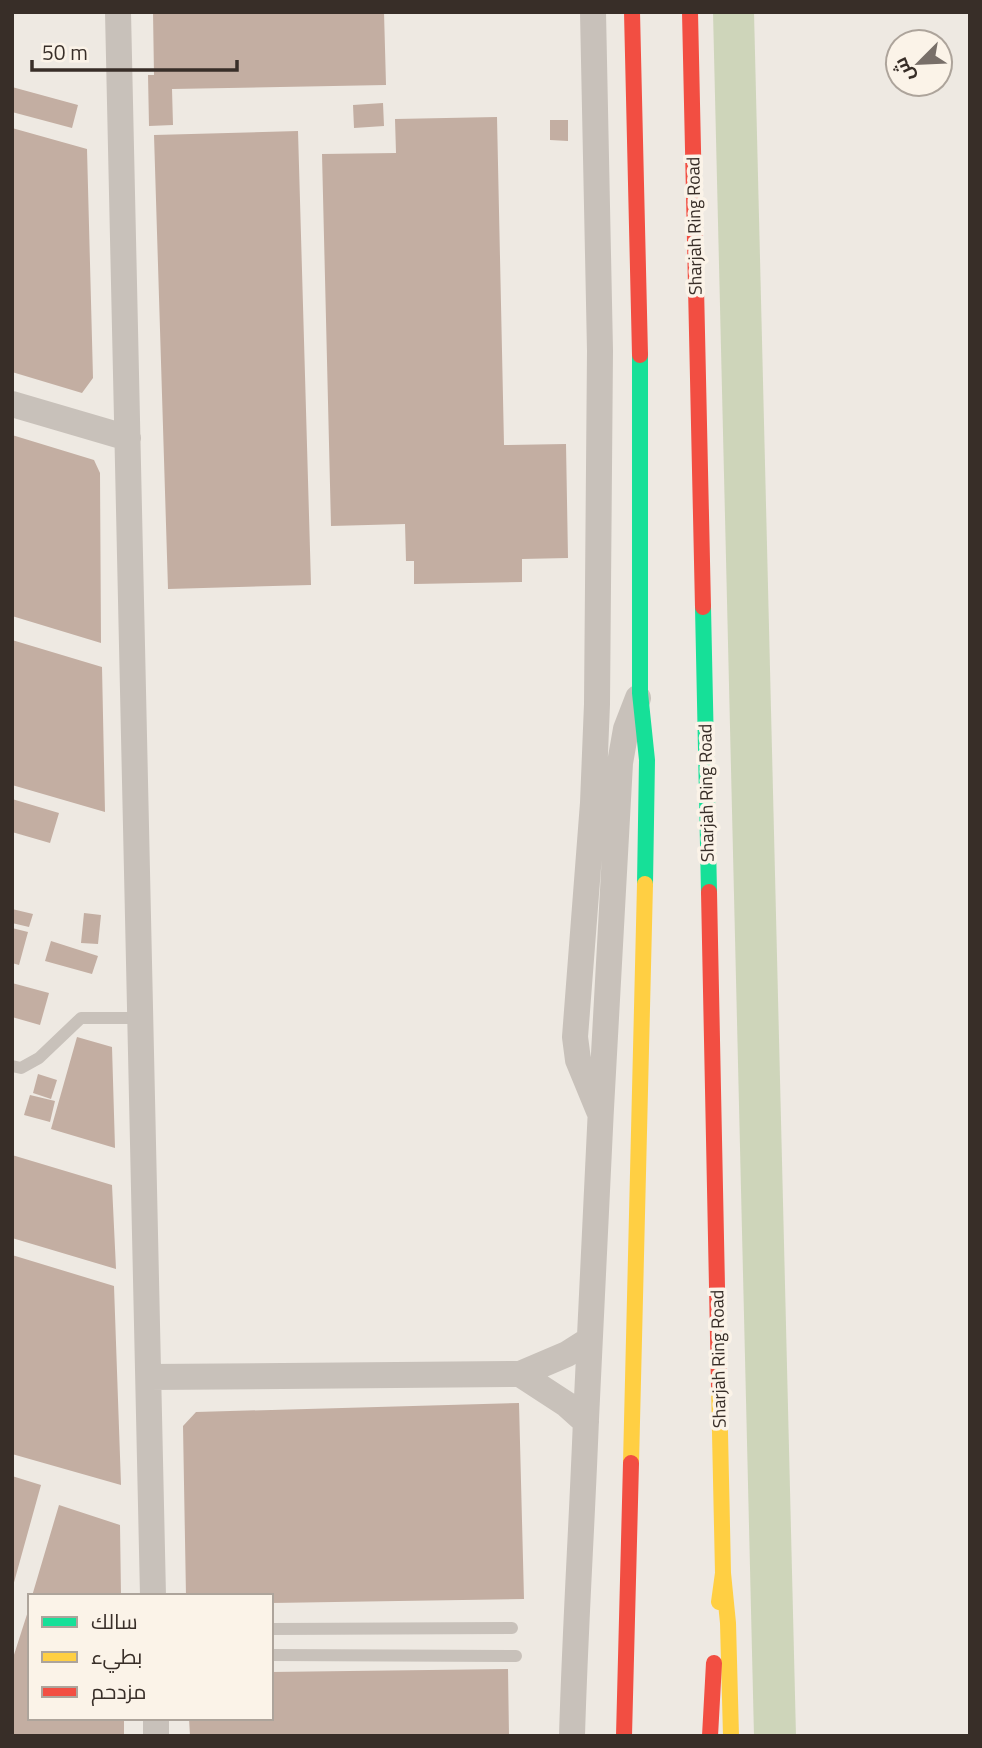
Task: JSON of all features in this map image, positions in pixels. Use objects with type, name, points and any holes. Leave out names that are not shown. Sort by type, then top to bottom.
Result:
[{"type":"main road","points":[[624,1736],[647,760],[640,693],[640,353],[632,12]]},
{"type":"main road","name":"Sharjah Ring Road","points":[[690,12],[723,1573]]},
{"type":"main road","points":[[710,1736],[716,1623],[723,1573]]},
{"type":"main road","points":[[723,1573],[728,1623],[731,1736]]},
{"type":"street","points":[[118,12],[153,1594]]},
{"type":"street","points":[[593,12],[600,351],[597,704],[593,803],[575,1037],[578,1060],[600,1111]]},
{"type":"street","points":[[12,404],[128,438]]},
{"type":"street","points":[[572,1736],[600,1111],[620,763],[626,729],[640,693]]},
{"type":"street","points":[[149,1377],[520,1374],[567,1354],[589,1340]]},
{"type":"street","points":[[520,1374],[566,1404],[586,1422]]},
{"type":"lane","points":[[12,1066],[21,1068],[39,1058],[81,1018],[141,1018]]},
{"type":"lane","points":[[273,1629],[512,1628]]},
{"type":"lane","points":[[273,1655],[516,1656]]},
{"type":"green space","points":[[713,12],[754,12],[796,1736],[754,1736]]},
{"type":"building","points":[[153,12],[384,12],[386,85],[172,89],[173,125],[149,126],[148,75],[154,75]]},
{"type":"building","points":[[12,87],[78,105],[72,128],[12,112]]},
{"type":"building","points":[[383,103],[384,126],[354,128],[353,105]]},
{"type":"building","points":[[497,117],[504,445],[566,444],[568,558],[522,559],[522,582],[414,584],[414,561],[406,561],[405,524],[331,526],[322,154],[396,153],[395,119]]},
{"type":"building","points":[[550,120],[568,120],[568,141],[550,140]]},
{"type":"building","points":[[12,128],[87,149],[93,378],[82,393],[12,372]]},
{"type":"building","points":[[298,131],[311,585],[168,589],[154,135]]},
{"type":"building","points":[[12,435],[94,460],[100,473],[101,643],[12,616]]},
{"type":"building","points":[[12,640],[102,667],[105,812],[12,785]]},
{"type":"building","points":[[12,799],[59,813],[50,843],[12,832]]},
{"type":"building","points":[[12,909],[33,914],[29,927],[12,923]]},
{"type":"building","points":[[84,913],[101,915],[98,944],[81,943]]},
{"type":"building","points":[[12,928],[28,932],[19,965],[12,963]]},
{"type":"building","points":[[51,941],[98,956],[92,974],[45,961]]},
{"type":"building","points":[[12,983],[49,993],[40,1025],[12,1017]]},
{"type":"building","points":[[77,1037],[112,1047],[115,1148],[51,1129]]},
{"type":"building","points":[[38,1074],[57,1080],[51,1099],[33,1093]]},
{"type":"building","points":[[30,1095],[55,1101],[50,1122],[24,1115]]},
{"type":"building","points":[[12,1155],[112,1185],[116,1269],[12,1238]]},
{"type":"building","points":[[12,1255],[114,1286],[121,1485],[12,1454]]},
{"type":"building","points":[[519,1403],[524,1599],[273,1603],[273,1594],[186,1594],[183,1426],[196,1412]]},
{"type":"building","points":[[12,1476],[41,1485],[13,1586],[12,1586]]},
{"type":"building","points":[[59,1505],[120,1525],[121,1594],[33,1594]]},
{"type":"building","points":[[28,1611],[28,1720],[124,1720],[124,1736],[12,1736],[12,1661]]},
{"type":"building","points":[[508,1669],[509,1736],[190,1736],[189,1720],[273,1720],[273,1672]]},
{"type":"traffic: fast","points":[[640,355],[640,693],[647,760],[645,884]]},
{"type":"traffic: fast","points":[[703,607],[709,892]]},
{"type":"traffic: slow","points":[[631,1463],[645,884]]},
{"type":"traffic: slow","points":[[719,1386],[723,1573],[719,1602]]},
{"type":"traffic: slow","points":[[723,1573],[728,1623],[731,1736]]},
{"type":"traffic: jam","points":[[632,12],[640,355]]},
{"type":"traffic: jam","points":[[690,12],[703,607]]},
{"type":"traffic: jam","points":[[709,892],[719,1386]]},
{"type":"traffic: jam","points":[[624,1736],[631,1463]]},
{"type":"traffic: jam","points":[[710,1736],[714,1663]]}]
